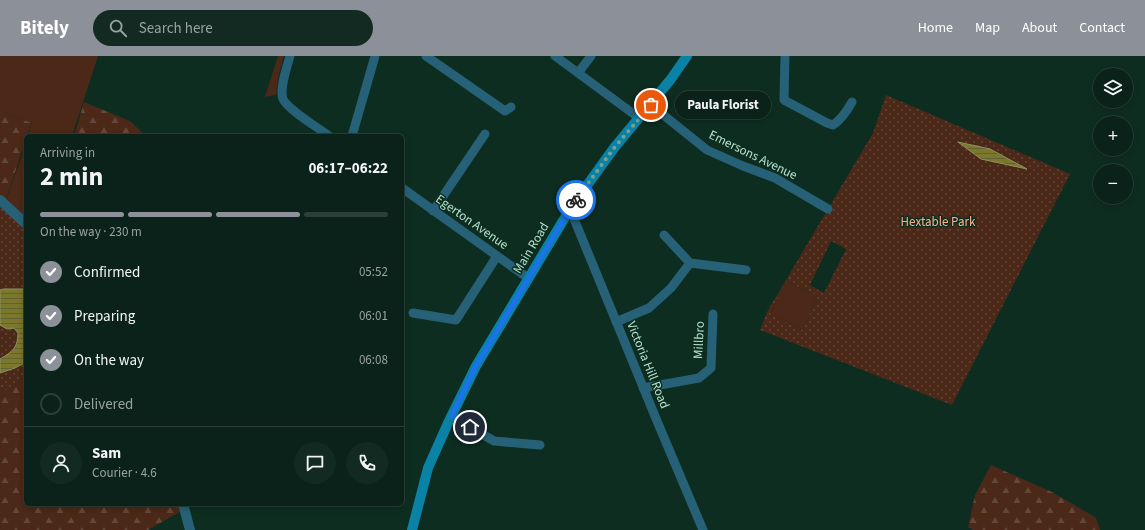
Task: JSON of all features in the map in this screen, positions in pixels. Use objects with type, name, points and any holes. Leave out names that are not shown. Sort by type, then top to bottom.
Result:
[{"type":"main road","name":"Main Road","points":[[412,530],[427,473],[476,366],[570,209],[614,148],[651,105],[687,56]]},
{"type":"street","points":[[290,56],[283,81],[283,98],[290,107],[326,134]]},
{"type":"street","points":[[353,134],[375,56]]},
{"type":"street","points":[[426,56],[505,111],[511,107]]},
{"type":"street","points":[[555,56],[639,118]]},
{"type":"street","points":[[578,73],[590,56]]},
{"type":"street","points":[[785,56],[784,100],[826,123],[833,125],[844,115],[852,102]]},
{"type":"street","name":"Emersons Avenue","points":[[651,105],[707,150],[775,178],[828,209]]},
{"type":"street","points":[[433,211],[485,134]]},
{"type":"street","name":"Egerton Avenue","points":[[404,189],[528,278]]},
{"type":"street","points":[[0,200],[24,222]]},
{"type":"street","name":"Victoria Hill Road","points":[[570,209],[703,530]]},
{"type":"street","points":[[664,234],[690,263],[746,270]]},
{"type":"street","points":[[413,313],[456,320],[497,256]]},
{"type":"street","points":[[616,322],[650,308],[671,288],[690,263]]},
{"type":"street","name":"Millbro","points":[[643,388],[699,378],[711,368],[713,314]]},
{"type":"street","points":[[452,416],[494,441],[540,445]]},
{"type":"street","points":[[184,506],[190,530]]},
{"type":"green space","points":[[0,56],[98,56],[73,134],[29,134],[32,123],[0,111]]},
{"type":"green space","points":[[278,56],[284,56],[278,78],[276,95],[265,97]]},
{"type":"green space","name":"Hextable Park","points":[[886,95],[1070,174],[952,405],[760,330],[767,312],[873,133]],"holes":[[[831,241],[846,249],[824,293],[810,285]],[[786,281],[818,296],[803,330],[770,315]]]},
{"type":"green space","points":[[84,102],[130,121],[144,134],[75,134]]},
{"type":"green space","points":[[0,111],[32,123],[28,134],[24,134],[24,146],[5,202],[0,197]]},
{"type":"green space","points":[[24,150],[24,218],[5,203]]},
{"type":"green space","points":[[0,205],[24,226],[24,377],[0,393]]},
{"type":"green space","points":[[786,281],[818,296],[803,330],[770,315]]},
{"type":"green space","points":[[24,377],[24,506],[182,506],[183,510],[148,530],[0,530],[0,393]]},
{"type":"green space","points":[[991,465],[1052,492],[1096,518],[1100,530],[973,530],[968,527],[975,495]]},
{"type":"shaded area","points":[[958,142],[990,149],[1027,169],[981,159]]},
{"type":"shaded area","points":[[24,289],[24,363],[0,373],[0,359],[14,349],[18,338],[18,333],[14,328],[7,329],[0,325],[0,290]]},
{"type":"way so far","points":[[576,200],[614,148],[651,105]]},
{"type":"place","name":"Paula Florist","points":[[651,105]]},
{"type":"route","points":[[470,427],[452,416],[455,409],[484,352],[576,200]]}]
